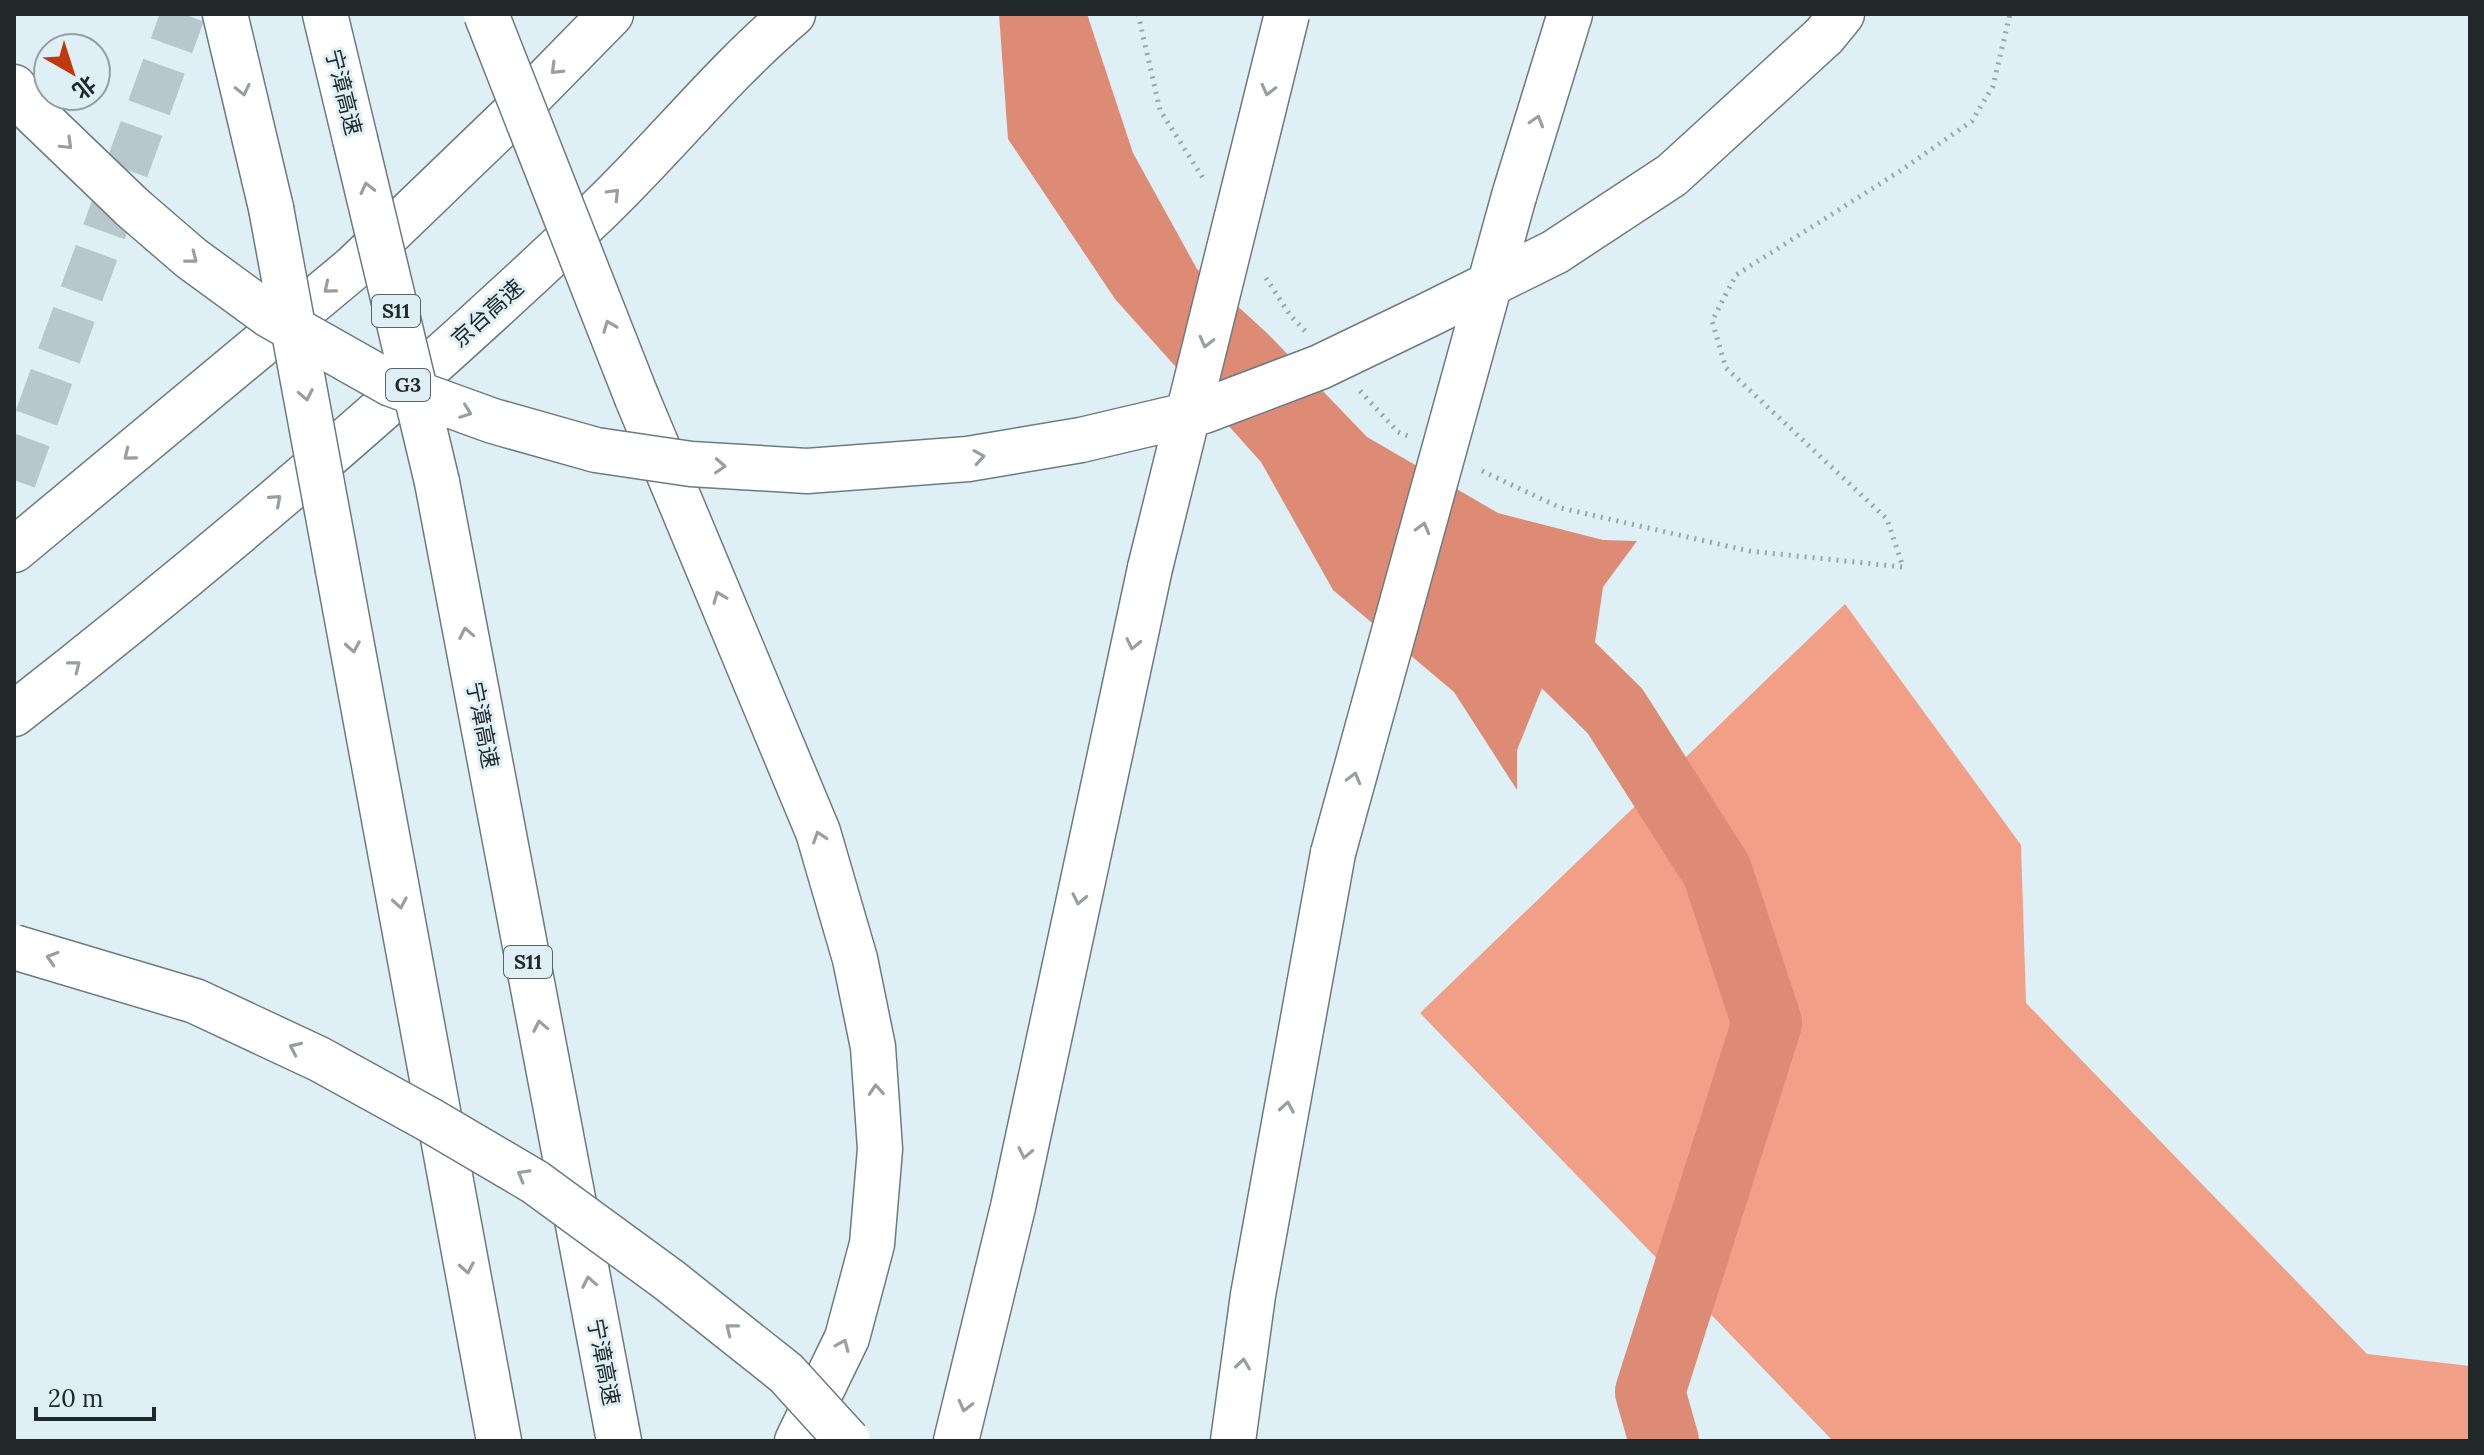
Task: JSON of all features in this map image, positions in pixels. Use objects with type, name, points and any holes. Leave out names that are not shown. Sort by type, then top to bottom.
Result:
[{"type":"highway","points":[[225,14],[271,208],[499,1441]]},
{"type":"highway","name":"宁漳高速","points":[[325,14],[437,482],[619,1441]]},
{"type":"highway","points":[[486,14],[637,398],[818,832],[855,959],[873,1047],[880,1149],[872,1244],[847,1338],[797,1441]]},
{"type":"highway","points":[[14,550],[353,268],[511,116],[611,14]]},
{"type":"highway","points":[[956,1441],[1013,1207],[1150,568],[1287,14]]},
{"type":"highway","points":[[1233,1441],[1253,1295],[1333,853],[1514,196],[1570,14]]},
{"type":"highway","name":"京台高速","points":[[14,714],[222,547],[409,384],[598,211],[785,21]]},
{"type":"highway","points":[[14,87],[33,112],[133,208],[191,258],[269,315],[391,384],[493,421],[596,450],[691,464],[807,471],[968,459],[1081,440],[1204,411],[1320,367],[1541,259],[1672,175],[1833,25]]},
{"type":"highway","points":[[14,947],[195,1001],[319,1059],[535,1182],[669,1280],[786,1373],[848,1441]]},
{"type":"path","points":[[1903,567],[1887,519],[1726,368],[1712,321],[1736,275],[1900,171],[1972,121],[1993,86],[2010,14]]},
{"type":"shaded area","points":[[999,14],[1087,14],[1133,153],[1197,269],[1268,334],[1367,437],[1498,513],[1603,540],[1637,541],[1603,587],[1595,642],[1544,683],[1517,750],[1517,790],[1454,692],[1333,590],[1261,462],[1115,299],[1008,139]]},
{"type":"shaded area","points":[[1845,604],[2021,845],[2026,1003],[2367,1354],[2470,1366],[2470,1441],[1833,1441],[1420,1013]]},
{"type":"waterway","points":[[1498,596],[1615,711],[1717,871],[1767,1023],[1650,1392],[1664,1441]]},
{"type":"tunnel","points":[[14,480],[183,14]]}]
